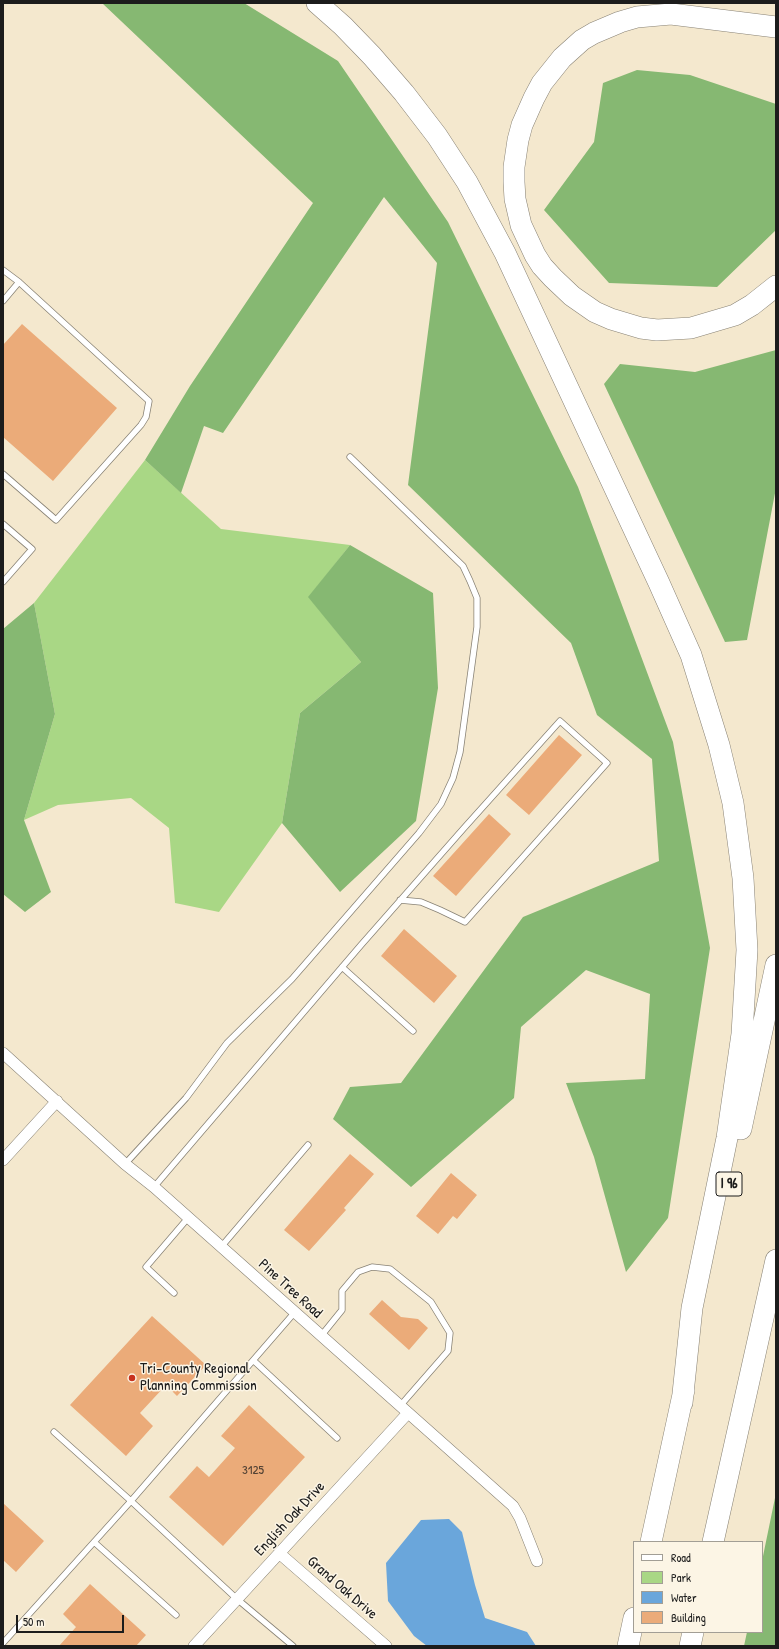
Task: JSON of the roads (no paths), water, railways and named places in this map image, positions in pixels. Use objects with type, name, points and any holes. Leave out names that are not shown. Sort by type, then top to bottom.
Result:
[{"type":"highway","points":[[317,3],[343,26],[372,56],[404,93],[437,136],[474,195],[505,253],[659,583],[691,655],[719,745],[733,803],[743,878],[746,950],[742,1034],[727,1138],[692,1308],[682,1403]]},
{"type":"highway","points":[[691,3],[776,27]]},
{"type":"highway","points":[[776,27],[671,14],[637,17],[620,22],[594,33],[582,40],[562,58],[551,70],[534,98],[522,125],[514,167],[515,199],[521,225],[535,255],[542,266],[553,278],[572,296],[595,312],[611,319],[641,328],[658,330],[691,328],[735,315],[752,305],[776,286]]},
{"type":"highway","name":"I 96","points":[[651,1541],[776,965]]},
{"type":"highway","points":[[713,1541],[776,1260]]},
{"type":"highway","points":[[628,1646],[633,1623]]},
{"type":"highway","points":[[690,1646],[693,1633]]},
{"type":"street","name":"Pine Tree Road","points":[[3,1054],[57,1101],[125,1164],[154,1187],[513,1506],[520,1518],[537,1561]]},
{"type":"street","points":[[3,1160],[57,1101]]},
{"type":"street","name":"English Oak Drive","points":[[194,1646],[280,1553],[404,1409]]},
{"type":"street","name":"Grand Oak Drive","points":[[280,1553],[384,1645]]},
{"type":"lane","points":[[3,270],[19,282],[146,396],[149,401],[149,408],[141,425],[56,520],[3,474]]},
{"type":"lane","points":[[3,301],[19,282]]},
{"type":"lane","points":[[125,1164],[186,1098],[227,1043],[292,979],[419,833],[441,804],[454,778],[460,752],[477,627],[477,598],[462,566],[350,457]]},
{"type":"lane","points":[[3,524],[32,549],[3,582]]},
{"type":"lane","points":[[154,1187],[400,900],[560,721],[607,763],[465,922],[421,902],[400,900]]},
{"type":"lane","points":[[342,967],[413,1031]]},
{"type":"lane","points":[[221,1247],[308,1145]]},
{"type":"lane","points":[[174,1293],[146,1267],[188,1218]]},
{"type":"lane","points":[[321,1336],[342,1310],[342,1291],[358,1272],[372,1267],[390,1269],[431,1302],[450,1333],[448,1351],[404,1409]]},
{"type":"lane","points":[[3,1643],[131,1501],[295,1312]]},
{"type":"lane","points":[[254,1361],[338,1438]]},
{"type":"lane","points":[[54,1432],[237,1599],[293,1646]]},
{"type":"lane","points":[[94,1542],[176,1615]]},
{"type":"water","points":[[449,1519],[462,1532],[485,1618],[527,1632],[536,1646],[427,1646],[414,1636],[388,1601],[386,1563],[421,1520]]},
{"type":"place","name":"Tri-County Regional Planning Commission","points":[[132,1378]]}]
